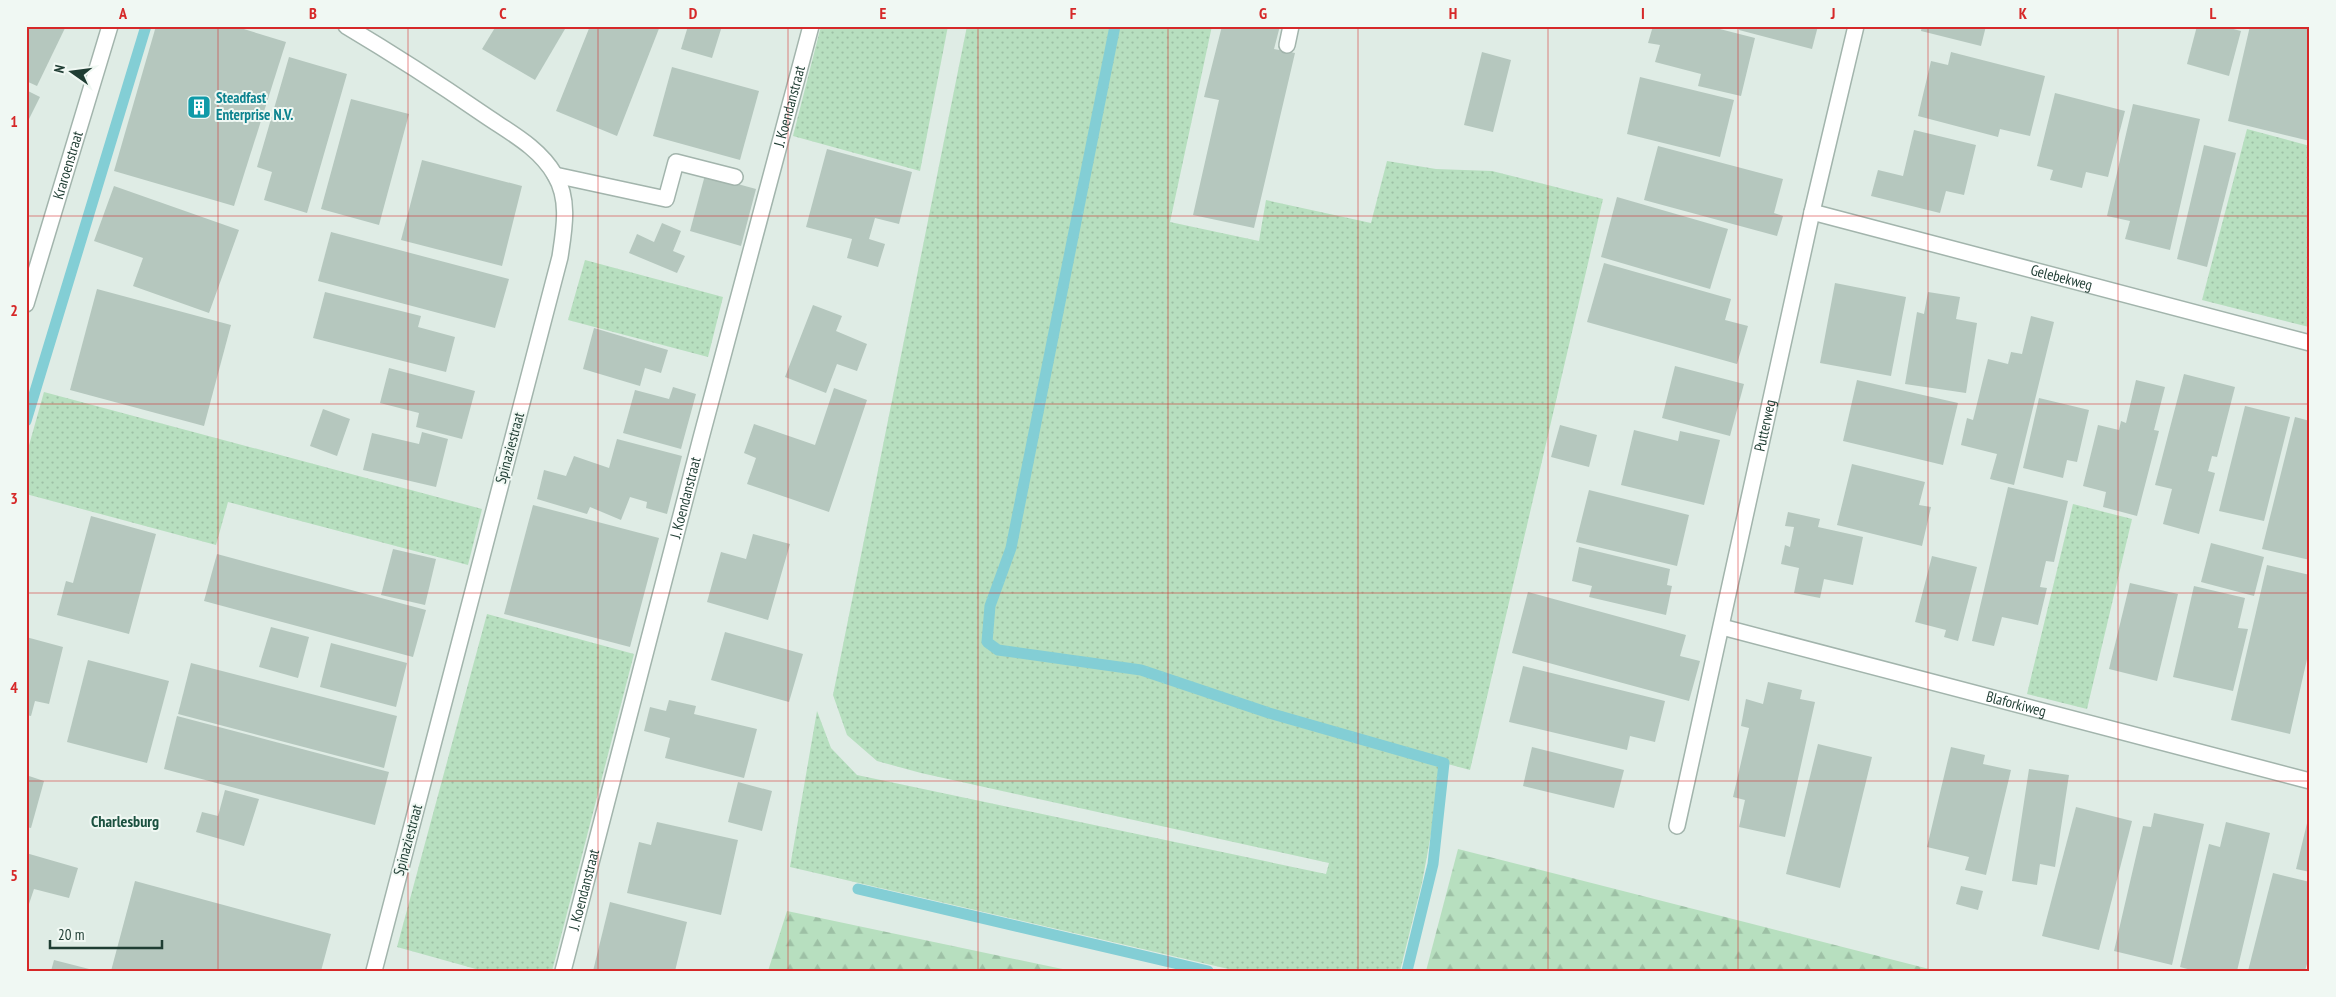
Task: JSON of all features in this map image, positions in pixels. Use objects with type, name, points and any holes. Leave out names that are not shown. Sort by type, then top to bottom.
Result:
[{"type":"street","name":"Kraroenstraat","points":[[26,304],[110,26]]},
{"type":"street","name":"Spinaziestraat","points":[[346,26],[416,67],[533,148],[555,175],[563,197],[565,225],[560,257],[374,971]]},
{"type":"street","name":"J. Koendanstraat","points":[[563,971],[811,26]]},
{"type":"street","points":[[1287,45],[1291,26]]},
{"type":"street","name":"Putterweg","points":[[1677,826],[1812,212],[1856,26]]},
{"type":"street","points":[[555,175],[666,199],[676,162],[735,177]]},
{"type":"street","name":"Gelebekweg","points":[[1812,212],[2310,343]]},
{"type":"street","name":"Blaforkiweg","points":[[1722,627],[2310,781]]},
{"type":"green space","points":[[821,26],[948,26],[920,171],[793,136]]},
{"type":"green space","points":[[967,26],[1212,26],[1170,222],[1259,241],[1266,200],[1371,223],[1387,161],[1436,169],[1492,171],[1603,199],[1470,770],[1444,763],[1422,883],[1400,971],[1237,971],[790,867],[817,711],[831,748],[857,775],[1326,874],[1329,863],[921,773],[877,761],[847,735],[833,695]]},
{"type":"green space","points":[[2247,129],[2310,146],[2309,327],[2202,300]]},
{"type":"green space","points":[[585,260],[723,297],[708,357],[568,320]]},
{"type":"green space","points":[[44,392],[482,509],[468,565],[228,502],[216,545],[26,494],[26,456]]},
{"type":"green space","points":[[2073,504],[2132,519],[2087,709],[2027,694]]},
{"type":"green space","points":[[487,614],[634,654],[552,971],[483,971],[397,947]]},
{"type":"green space","points":[[1458,849],[1937,971],[1426,971]]},
{"type":"green space","points":[[787,911],[1072,971],[768,971]]},
{"type":"building","points":[[26,26],[66,26],[37,86],[26,81]]},
{"type":"building","name":"Steadfast Enterprise N.V.","points":[[156,26],[234,26],[286,42],[234,206],[114,171]]},
{"type":"building","points":[[496,26],[561,26],[565,29],[535,80],[482,49]]},
{"type":"building","points":[[590,26],[660,26],[617,136],[556,111]]},
{"type":"building","points":[[688,26],[722,26],[712,58],[681,49]]},
{"type":"building","points":[[1222,26],[1280,26],[1274,49],[1295,53],[1254,228],[1193,215],[1219,100],[1204,97]]},
{"type":"building","points":[[1653,26],[1708,26],[1755,38],[1741,96],[1698,86],[1701,74],[1655,62],[1660,45],[1648,43]]},
{"type":"building","points":[[1740,26],[1818,26],[1812,49],[1739,30]]},
{"type":"building","points":[[1922,26],[1986,26],[1981,46],[1921,31]]},
{"type":"building","points":[[2197,26],[2222,26],[2241,31],[2229,76],[2187,64]]},
{"type":"building","points":[[2250,26],[2310,26],[2310,141],[2228,121]]},
{"type":"building","points":[[1482,52],[1511,60],[1493,132],[1464,125]]},
{"type":"building","points":[[1951,52],[2045,76],[2030,136],[2000,129],[1998,137],[1918,116],[1931,61],[1948,65]]},
{"type":"building","points":[[289,57],[347,74],[307,213],[264,200],[272,172],[257,167]]},
{"type":"building","points":[[672,67],[759,91],[740,160],[653,136]]},
{"type":"building","points":[[1640,77],[1734,100],[1720,157],[1627,134]]},
{"type":"building","points":[[26,90],[40,97],[26,125]]},
{"type":"building","points":[[2055,93],[2125,111],[2108,177],[2086,172],[2082,188],[2050,180],[2053,170],[2037,166]]},
{"type":"building","points":[[351,99],[409,114],[379,225],[321,209]]},
{"type":"building","points":[[2133,104],[2200,119],[2170,250],[2125,239],[2130,221],[2107,216]]},
{"type":"building","points":[[1914,130],[1976,145],[1964,195],[1946,191],[1940,213],[1871,196],[1878,170],[1903,176]]},
{"type":"building","points":[[2204,145],[2236,153],[2207,267],[2177,259]]},
{"type":"building","points":[[1658,146],[1783,179],[1774,213],[1783,216],[1777,236],[1644,200]]},
{"type":"building","points":[[827,149],[912,172],[899,224],[875,218],[869,239],[885,244],[878,267],[847,258],[852,239],[806,227]]},
{"type":"building","points":[[422,160],[522,186],[502,266],[401,240]]},
{"type":"building","points":[[705,175],[756,189],[741,246],[690,231]]},
{"type":"building","points":[[114,186],[239,230],[209,313],[133,286],[143,258],[94,241]]},
{"type":"building","points":[[1617,197],[1728,229],[1710,289],[1601,257]]},
{"type":"building","points":[[662,223],[681,231],[673,251],[685,256],[677,273],[629,253],[637,234],[654,242]]},
{"type":"building","points":[[331,232],[509,279],[495,328],[318,281]]},
{"type":"building","points":[[1604,263],[1731,299],[1725,320],[1748,326],[1737,364],[1587,322]]},
{"type":"building","points":[[1835,283],[1906,297],[1891,376],[1820,363]]},
{"type":"building","points":[[97,289],[231,325],[204,426],[70,390]]},
{"type":"building","points":[[325,292],[421,316],[418,327],[455,337],[446,372],[313,338]]},
{"type":"building","points":[[1928,292],[1960,297],[1956,319],[1977,323],[1966,393],[1905,384],[1917,312],[1924,314]]},
{"type":"building","points":[[813,305],[842,316],[836,331],[867,344],[857,371],[837,364],[826,393],[785,377]]},
{"type":"building","points":[[2031,316],[2054,322],[2014,485],[1990,479],[1997,454],[1961,445],[1967,418],[1973,420],[1988,359],[2008,364],[2011,352],[2022,354]]},
{"type":"building","points":[[594,328],[668,350],[661,373],[645,368],[640,386],[583,369]]},
{"type":"building","points":[[1675,366],[1744,384],[1730,436],[1662,418]]},
{"type":"building","points":[[389,368],[475,391],[462,439],[416,427],[419,413],[380,403]]},
{"type":"building","points":[[2184,374],[2235,387],[2217,457],[2212,456],[2208,471],[2215,473],[2199,534],[2163,524],[2172,489],[2155,485]]},
{"type":"building","points":[[1857,380],[1958,403],[1943,465],[1843,441]]},
{"type":"building","points":[[2136,380],[2165,387],[2154,430],[2159,431],[2137,516],[2103,507],[2106,492],[2083,486],[2098,425],[2119,430],[2121,421],[2126,423]]},
{"type":"building","points":[[673,387],[696,394],[681,449],[623,433],[635,390],[669,399]]},
{"type":"building","points":[[834,388],[867,400],[829,512],[747,484],[756,458],[744,453],[754,424],[815,445]]},
{"type":"building","points":[[2039,398],[2089,410],[2077,462],[2067,460],[2063,478],[2023,468]]},
{"type":"building","points":[[2245,406],[2290,417],[2264,521],[2219,511]]},
{"type":"building","points":[[323,409],[350,419],[337,456],[310,446]]},
{"type":"building","points":[[2295,417],[2310,421],[2310,560],[2262,549]]},
{"type":"building","points":[[1560,425],[1597,435],[1589,467],[1551,457]]},
{"type":"building","points":[[1634,430],[1678,441],[1680,431],[1720,440],[1704,505],[1621,485]]},
{"type":"building","points":[[422,432],[448,439],[436,487],[363,470],[372,433],[419,444]]},
{"type":"building","points":[[617,439],[682,456],[667,514],[646,508],[647,502],[630,497],[621,520],[590,507],[587,514],[537,499],[544,470],[566,476],[574,456],[609,468]]},
{"type":"building","points":[[1852,464],[1925,482],[1919,505],[1931,507],[1922,546],[1837,525]]},
{"type":"building","points":[[2008,487],[2068,501],[2054,562],[2046,561],[2040,587],[2047,588],[2038,625],[2002,617],[1994,646],[1972,641]]},
{"type":"building","points":[[1589,490],[1689,515],[1677,566],[1576,542]]},
{"type":"building","points":[[533,505],[659,538],[630,647],[504,614]]},
{"type":"building","points":[[1788,512],[1820,519],[1818,527],[1863,537],[1853,585],[1824,579],[1820,598],[1794,593],[1799,568],[1781,564],[1785,545],[1790,547],[1794,527],[1785,526]]},
{"type":"building","points":[[91,516],[156,534],[129,634],[57,615],[66,581],[73,583]]},
{"type":"building","points":[[753,534],[790,544],[768,620],[707,602],[721,552],[746,559]]},
{"type":"building","points":[[2211,543],[2264,557],[2254,596],[2201,582]]},
{"type":"building","points":[[1579,547],[1670,569],[1667,585],[1672,586],[1666,615],[1589,597],[1592,586],[1572,581]]},
{"type":"building","points":[[393,549],[436,559],[425,605],[381,595]]},
{"type":"building","points":[[217,554],[426,610],[413,657],[204,601]]},
{"type":"building","points":[[1932,556],[1977,567],[1958,641],[1944,637],[1946,630],[1915,622]]},
{"type":"building","points":[[2267,565],[2310,575],[2310,646],[2290,734],[2231,720]]},
{"type":"building","points":[[2130,583],[2178,594],[2157,681],[2109,669]]},
{"type":"building","points":[[2194,586],[2245,598],[2238,628],[2248,629],[2233,691],[2173,677]]},
{"type":"building","points":[[1528,592],[1686,635],[1680,656],[1700,661],[1689,701],[1512,653]]},
{"type":"building","points":[[271,627],[309,637],[298,678],[259,667]]},
{"type":"building","points":[[725,632],[803,654],[789,702],[711,680]]},
{"type":"building","points":[[26,637],[63,647],[49,704],[35,701],[31,716],[26,715]]},
{"type":"building","points":[[331,643],[407,663],[396,707],[320,687]]},
{"type":"building","points":[[88,660],[169,681],[147,763],[67,742]]},
{"type":"building","points":[[191,663],[397,716],[384,768],[178,714]]},
{"type":"building","points":[[1523,666],[1665,701],[1655,742],[1630,736],[1627,750],[1509,722]]},
{"type":"building","points":[[1768,682],[1802,690],[1800,699],[1815,702],[1785,837],[1739,827],[1745,800],[1733,797],[1749,728],[1741,726],[1746,699],[1763,704]]},
{"type":"building","points":[[669,700],[696,706],[694,714],[757,729],[744,778],[665,758],[670,738],[644,731],[650,707],[666,711]]},
{"type":"building","points":[[177,716],[389,772],[375,825],[164,769]]},
{"type":"building","points":[[1818,744],[1872,757],[1840,888],[1786,874]]},
{"type":"building","points":[[1532,747],[1624,770],[1614,808],[1523,786]]},
{"type":"building","points":[[1951,747],[1985,755],[1983,764],[2011,770],[1986,875],[1965,870],[1969,857],[1927,847]]},
{"type":"building","points":[[2029,769],[2069,775],[2055,867],[2040,864],[2037,885],[2012,881]]},
{"type":"building","points":[[26,775],[44,781],[31,828],[26,827]]},
{"type":"building","points":[[738,782],[772,791],[762,831],[728,822]]},
{"type":"building","points":[[225,790],[259,799],[244,846],[196,832],[202,812],[218,816]]},
{"type":"building","points":[[2076,807],[2132,821],[2099,950],[2042,936]]},
{"type":"building","points":[[2154,813],[2204,824],[2172,965],[2114,951],[2143,826],[2151,827]]},
{"type":"building","points":[[2308,819],[2310,819],[2310,872],[2296,869]]},
{"type":"building","points":[[657,822],[738,840],[721,915],[627,893],[639,842],[651,845]]},
{"type":"building","points":[[2226,822],[2270,833],[2237,971],[2195,971],[2180,967],[2209,844],[2220,847]]},
{"type":"building","points":[[26,853],[78,868],[69,898],[34,889],[26,913]]},
{"type":"building","points":[[2273,873],[2310,882],[2310,953],[2305,971],[2248,971]]},
{"type":"building","points":[[135,881],[331,934],[321,971],[111,971]]},
{"type":"building","points":[[1961,886],[1983,891],[1978,910],[1956,904]]},
{"type":"building","points":[[610,902],[687,922],[675,971],[593,971]]},
{"type":"building","points":[[54,960],[93,970],[51,971]]},
{"type":"waterway","points":[[26,421],[146,26]]},
{"type":"waterway","points":[[1115,26],[1011,548],[990,606],[987,642],[998,650],[1141,670],[1269,713],[1444,763],[1433,864],[1407,971]]},
{"type":"waterway","points":[[858,889],[1208,971]]},
{"type":"place","name":"Steadfast Enterprise N.V.","points":[[199,107]]},
{"type":"district","name":"Charlesburg","points":[[125,821]]}]
